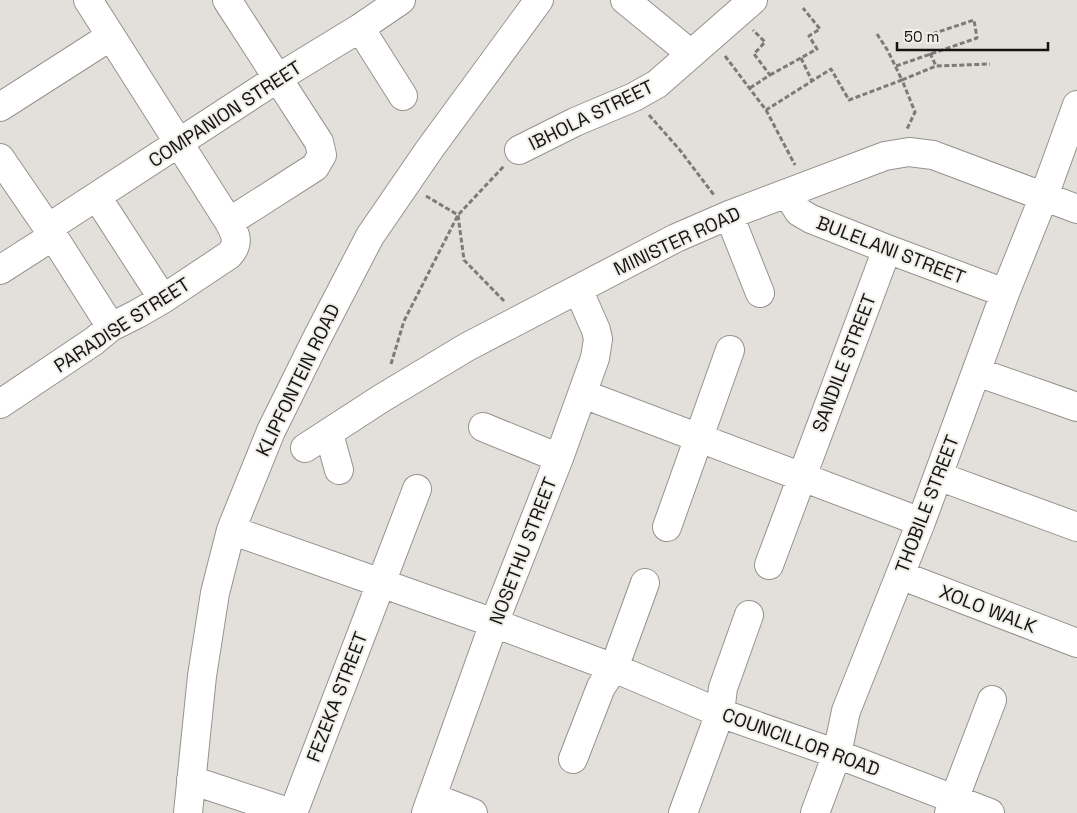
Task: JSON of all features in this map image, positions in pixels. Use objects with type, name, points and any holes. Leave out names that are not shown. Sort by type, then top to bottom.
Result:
[{"type":"street","points":[[88,0],[180,143],[233,231]]},
{"type":"street","name":"PARADISE STREET","points":[[0,404],[94,341],[111,327],[163,299],[229,255],[236,246],[233,231],[314,167],[322,155],[319,142],[227,0]]},
{"type":"street","name":"COMPANION STREET","points":[[0,270],[98,197],[278,78],[360,28],[401,0]]},
{"type":"street","name":"KLIPFONTEIN ROAD","points":[[188,813],[202,676],[213,602],[231,530],[271,432],[370,236],[539,0]]},
{"type":"street","points":[[625,0],[701,46]]},
{"type":"street","name":"IBHOLA STREET","points":[[519,150],[575,122],[634,97],[657,84],[745,7]]},
{"type":"street","points":[[360,28],[403,96]]},
{"type":"street","points":[[0,107],[111,36]]},
{"type":"street","name":"THOBILE STREET","points":[[815,813],[837,754],[846,711],[921,522],[1006,293],[1044,196],[1072,133],[1077,105]]},
{"type":"street","name":"MINISTER ROAD","points":[[305,448],[382,398],[468,347],[676,238],[796,189],[897,153],[909,152],[933,156],[1077,209]]},
{"type":"street","points":[[0,158],[111,327]]},
{"type":"street","name":"BULELANI STREET","points":[[796,189],[799,212],[805,216],[887,250],[1006,293]]},
{"type":"street","points":[[98,197],[163,299]]},
{"type":"street","points":[[729,215],[760,293]]},
{"type":"street","name":"SANDILE STREET","points":[[769,565],[887,250]]},
{"type":"street","name":"NOSETHU STREET","points":[[429,805],[494,623],[559,458],[595,358],[598,338],[592,319],[578,289]]},
{"type":"street","points":[[667,527],[730,350]]},
{"type":"street","points":[[977,372],[1077,407]]},
{"type":"street","points":[[583,394],[921,522]]},
{"type":"street","points":[[483,427],[559,458]]},
{"type":"street","points":[[329,434],[339,470]]},
{"type":"street","points":[[938,476],[1077,527]]},
{"type":"street","points":[[382,582],[417,488]]},
{"type":"street","name":"COUNCILLOR ROAD","points":[[231,530],[382,582],[614,668],[720,713],[837,754],[951,807],[990,813]]},
{"type":"street","name":"XOLO WALK","points":[[900,575],[1077,643]]},
{"type":"street","name":"FEZEKA STREET","points":[[292,813],[382,582]]},
{"type":"street","points":[[573,759],[601,687],[614,668],[645,582]]},
{"type":"street","points":[[683,813],[720,713],[723,688],[749,614]]},
{"type":"street","points":[[951,807],[992,700]]},
{"type":"street","points":[[192,780],[292,813]]},
{"type":"street","points":[[429,805],[473,813]]},
{"type":"path","points":[[745,7],[765,42],[754,54],[770,75]]},
{"type":"path","points":[[750,88],[817,49],[809,36],[820,29],[802,8]]},
{"type":"path","points":[[896,66],[977,38],[974,20],[926,36]]},
{"type":"path","points":[[877,34],[896,66],[914,112],[897,153]]},
{"type":"path","points":[[701,46],[750,88],[766,110],[796,189]]},
{"type":"path","points":[[930,53],[936,66]]},
{"type":"path","points":[[801,58],[812,81]]},
{"type":"path","points":[[766,110],[831,69],[849,100],[936,66],[990,64]]},
{"type":"path","points":[[634,97],[678,149],[729,215]]},
{"type":"path","points":[[382,398],[404,321],[458,215],[519,150]]},
{"type":"path","points":[[406,184],[458,215]]},
{"type":"path","points":[[458,215],[464,260],[509,306],[518,320]]}]
